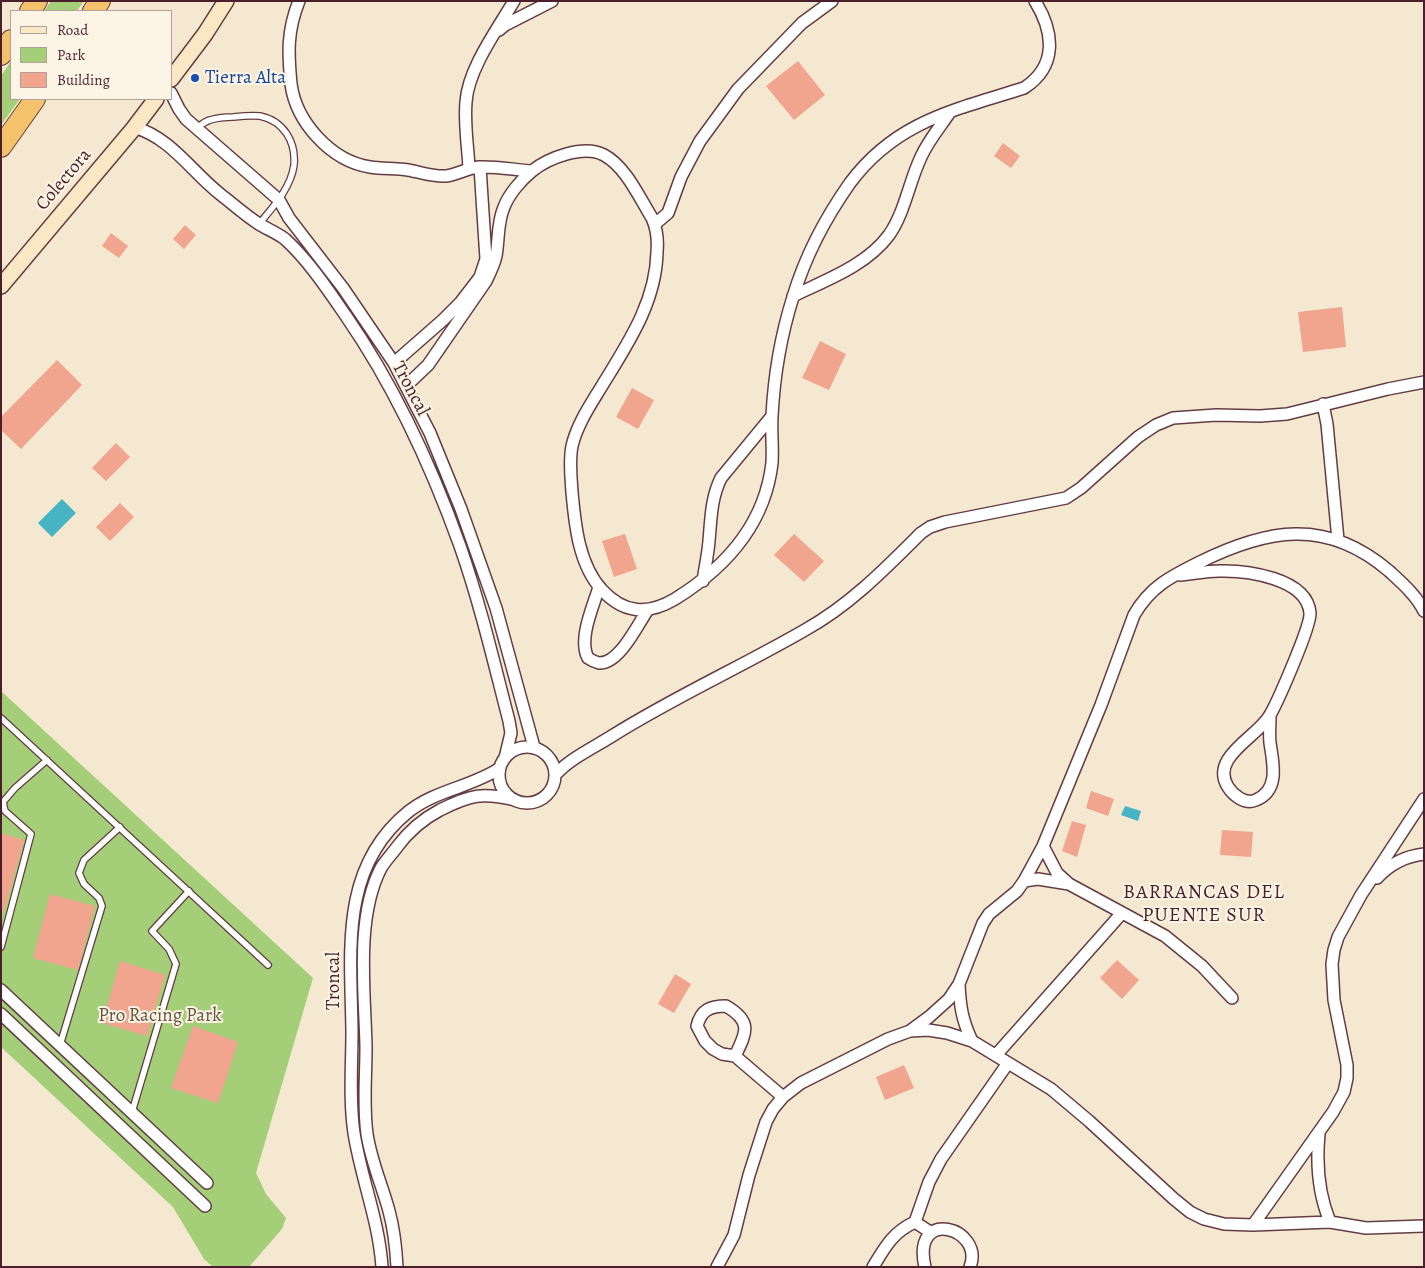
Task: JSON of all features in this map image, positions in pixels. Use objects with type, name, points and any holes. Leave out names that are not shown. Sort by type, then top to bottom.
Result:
[{"type":"highway","points":[[1,54],[10,41]]},
{"type":"highway","points":[[1,147],[34,100]]},
{"type":"main road","points":[[172,78],[205,34],[226,1]]},
{"type":"main road","name":"Colectora","points":[[1,286],[134,128],[155,100]]},
{"type":"street","points":[[299,1],[290,30],[288,46],[292,90],[296,106],[304,121],[321,140],[337,153],[356,164],[370,168],[410,170],[439,176],[448,176],[474,168],[532,171]]},
{"type":"street","points":[[394,363],[460,303],[480,277],[486,259],[466,102],[474,72],[514,1]]},
{"type":"street","points":[[496,32],[552,1]]},
{"type":"street","points":[[655,224],[668,213],[681,178],[700,141],[732,96],[771,53],[802,23],[832,1]]},
{"type":"street","points":[[406,385],[428,364],[486,281],[493,268],[503,208],[509,197],[532,171],[555,158],[576,152],[588,151],[603,154],[627,177],[655,224],[658,241],[655,278],[634,333],[584,415],[572,446],[570,463],[572,493],[581,552],[599,587],[613,601],[626,608],[647,610],[665,604],[703,581],[735,550],[748,532],[756,518],[766,491],[772,462],[772,416],[778,356],[793,296],[823,226],[863,167],[883,147],[907,130],[922,122],[1024,88],[1034,81],[1046,64],[1050,50],[1047,22],[1035,1]]},
{"type":"street","name":"Troncal","points":[[172,95],[182,114],[279,200],[289,218],[343,288],[394,363],[430,433],[480,561],[496,608],[534,747],[518,748],[488,776],[429,798],[408,812],[380,842],[369,861],[355,898],[351,930],[352,1111],[359,1157],[377,1231],[382,1267]]},
{"type":"street","points":[[793,296],[860,262],[884,240],[897,221],[920,158],[950,112]]},
{"type":"street","name":"Troncal","points":[[134,128],[154,135],[164,142],[218,192],[259,224],[284,238],[322,281],[367,347],[400,405],[429,468],[460,547],[484,626],[510,727],[510,744],[502,763],[500,778],[502,787],[515,800]]},
{"type":"street","points":[[556,774],[568,762],[646,714],[767,651],[829,616],[853,598],[921,533],[930,527],[945,522],[1066,498],[1081,488],[1138,437],[1156,425],[1173,418],[1287,414],[1323,404],[1424,382]]},
{"type":"street","points":[[1323,404],[1328,433],[1338,540]]},
{"type":"street","points":[[703,581],[709,543],[712,499],[716,488],[721,478],[772,416]]},
{"type":"street","points":[[718,1267],[734,1235],[749,1175],[766,1122],[773,1109],[783,1097],[801,1083],[888,1039],[910,1031],[929,1017],[948,999],[959,984],[983,923],[989,914],[1012,895],[1024,881],[1043,846],[1101,705],[1134,615],[1141,603],[1156,587],[1171,576],[1227,548],[1265,537],[1288,534],[1315,534],[1338,540],[1359,550],[1380,564],[1403,584],[1424,611]]},
{"type":"street","points":[[1171,576],[1218,571],[1255,574],[1287,583],[1300,592],[1308,603],[1309,623],[1270,716],[1231,755],[1225,764],[1223,774],[1225,783],[1231,792],[1248,802],[1264,795],[1271,786],[1275,768],[1270,741],[1270,716]]},
{"type":"street","points":[[599,587],[585,634],[584,645],[588,658],[597,663],[609,662],[620,653],[647,610]]},
{"type":"street","points":[[534,747],[548,756],[555,768],[556,774]]},
{"type":"street","points":[[548,756],[586,752]]},
{"type":"street","name":"Troncal","points":[[397,1267],[390,1212],[367,1136],[364,1108],[366,1060],[364,940],[368,907],[381,868],[406,836],[433,814],[472,796],[495,795],[524,803],[534,802],[550,792],[556,774]]},
{"type":"street","points":[[1253,1225],[1318,1134],[1344,1092],[1348,1078],[1334,1000],[1332,964],[1334,950],[1338,937],[1361,895],[1424,799]]},
{"type":"street","points":[[1043,846],[1058,873],[1069,884],[1165,936],[1202,966],[1232,998]]},
{"type":"street","points":[[1361,895],[1380,875],[1396,863],[1408,857],[1424,854]]},
{"type":"street","points":[[1024,881],[1038,879],[1069,884]]},
{"type":"street","points":[[996,1055],[1122,913]]},
{"type":"street","points":[[959,984],[960,1009],[972,1041]]},
{"type":"street","points":[[1,990],[207,1183]]},
{"type":"street","points":[[735,1056],[744,1036],[745,1026],[742,1016],[726,1006],[712,1007],[704,1011],[699,1017],[697,1026],[705,1041],[722,1054],[735,1056],[783,1097]]},
{"type":"street","points":[[1,1014],[205,1206]]},
{"type":"street","points":[[910,1031],[928,1030],[947,1033],[972,1041],[1051,1089],[1174,1199],[1190,1212],[1204,1219],[1224,1224],[1253,1225],[1330,1222],[1366,1228],[1424,1226]]},
{"type":"street","points":[[873,1267],[896,1233],[915,1222],[929,1182],[941,1159],[1008,1063]]},
{"type":"street","points":[[1318,1134],[1317,1161],[1320,1191],[1330,1222]]},
{"type":"street","points":[[915,1222],[930,1232]]},
{"type":"street","points":[[925,1267],[923,1248],[925,1240],[930,1232],[939,1229],[954,1230],[965,1239],[972,1254],[970,1267]]},
{"type":"lane","points":[[197,127],[210,120],[241,116],[260,116],[274,122],[288,133],[293,148],[294,166],[279,200],[259,224]]},
{"type":"lane","points":[[1,718],[268,965]]},
{"type":"lane","points":[[1,947],[31,834],[5,811],[3,802],[47,760]]},
{"type":"lane","points":[[60,1045],[102,906],[99,898],[84,884],[79,873],[84,860],[120,827]]},
{"type":"lane","points":[[136,1116],[176,964],[169,949],[152,931],[189,891]]},
{"type":"green space","points":[[51,1],[84,1],[78,10],[45,10]]},
{"type":"green space","points":[[10,62],[10,100],[19,100],[1,125],[1,76]]},
{"type":"green space","name":"Pro Racing Park","points":[[1,691],[313,978],[256,1173],[266,1194],[286,1218],[282,1229],[249,1267],[213,1267],[204,1259],[173,1207],[1,1047]]},
{"type":"water","points":[[62,499],[76,513],[52,537],[38,523]]},
{"type":"water","points":[[1125,806],[1141,811],[1138,821],[1121,815]]},
{"type":"building","points":[[798,61],[825,95],[794,120],[766,86]]},
{"type":"building","points":[[1003,143],[1020,156],[1011,168],[994,156]]},
{"type":"building","points":[[185,225],[196,235],[184,249],[173,239]]},
{"type":"building","points":[[111,233],[128,246],[119,258],[102,246]]},
{"type":"building","points":[[1342,307],[1346,347],[1303,352],[1298,312]]},
{"type":"building","points":[[820,341],[846,354],[829,390],[802,378]]},
{"type":"building","points":[[57,360],[82,385],[21,449],[1,430],[1,417]]},
{"type":"building","points":[[632,388],[654,400],[638,429],[616,417]]},
{"type":"building","points":[[116,443],[130,457],[106,481],[92,468]]},
{"type":"building","points":[[120,503],[134,517],[110,541],[96,527]]},
{"type":"building","points":[[625,534],[637,569],[614,577],[602,541]]},
{"type":"building","points":[[794,534],[824,561],[804,582],[774,555]]},
{"type":"building","points":[[1091,791],[1114,799],[1108,816],[1086,808]]},
{"type":"building","points":[[1072,821],[1086,825],[1077,857],[1062,851]]},
{"type":"building","points":[[1222,830],[1253,832],[1251,857],[1220,855]]},
{"type":"building","points":[[1,833],[24,840],[4,912],[1,911]]},
{"type":"building","points":[[50,894],[95,906],[78,970],[33,958]]},
{"type":"building","points":[[1117,960],[1139,980],[1122,999],[1100,978]]},
{"type":"building","points":[[120,961],[165,975],[147,1036],[102,1023]]},
{"type":"building","points":[[675,974],[691,984],[674,1013],[658,1004]]},
{"type":"building","points":[[193,1026],[238,1042],[218,1103],[171,1088]]},
{"type":"building","points":[[904,1065],[914,1088],[885,1100],[876,1077]]},
{"type":"place","name":"Tierra Alta","points":[[195,78]]},
{"type":"district","name":"BARRANCAS DEL PUENTE SUR","points":[[1204,904]]}]
